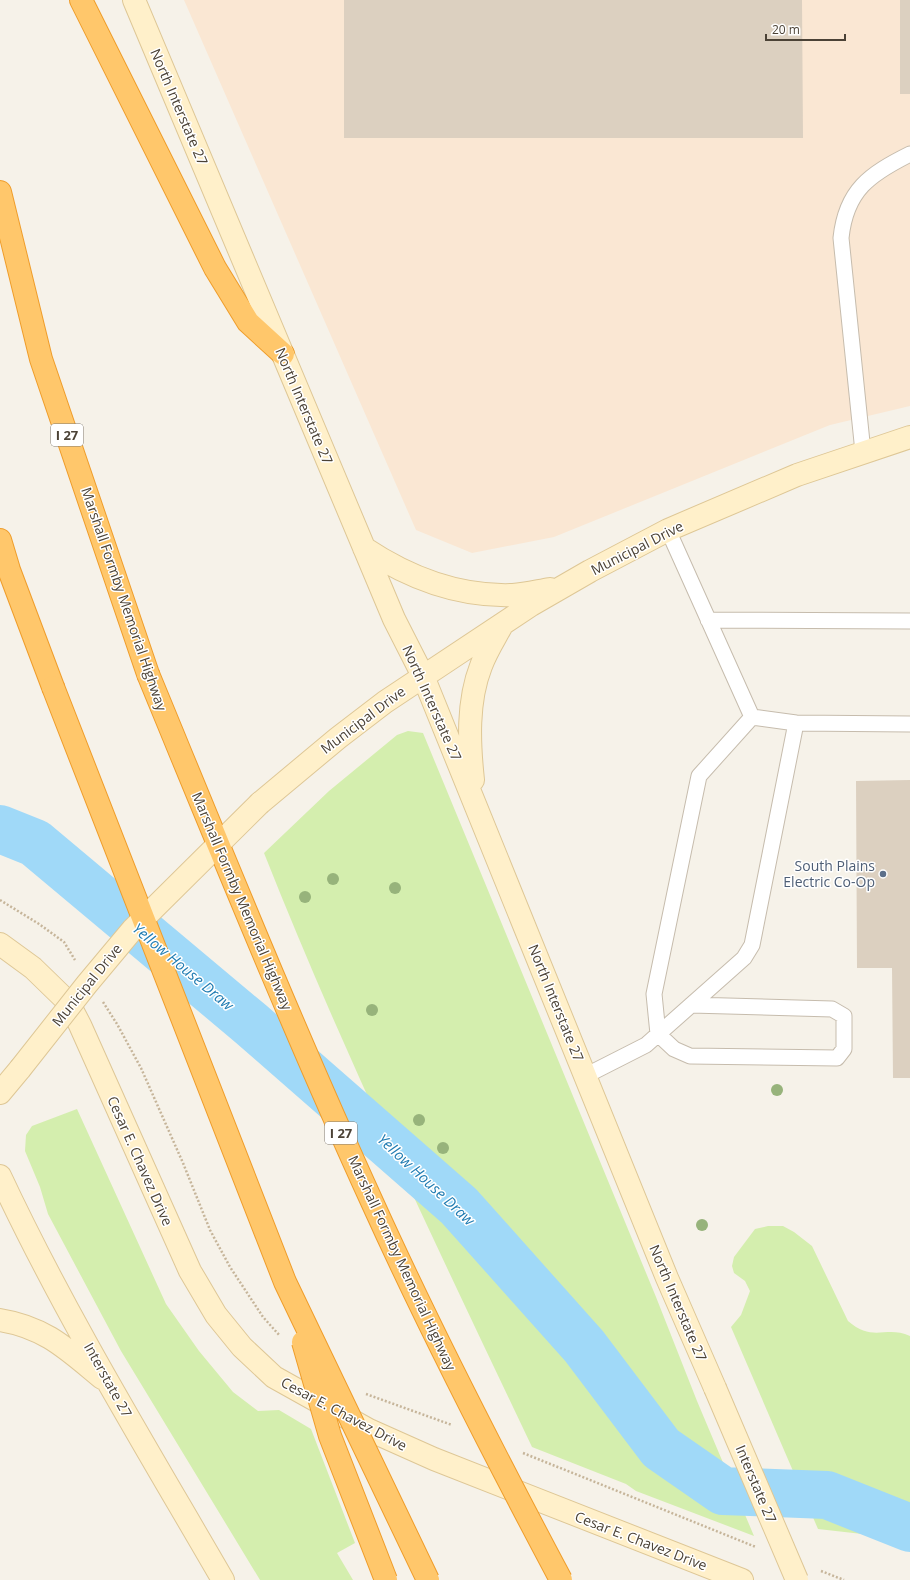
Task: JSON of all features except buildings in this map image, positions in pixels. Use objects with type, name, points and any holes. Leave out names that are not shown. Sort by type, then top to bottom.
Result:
[{"type":"highway","points":[[80,0],[215,268],[248,322],[283,354]]},
{"type":"highway","name":"Marshall Formby Memorial Highway","points":[[0,192],[41,359],[148,674],[307,1056],[374,1206],[455,1376],[561,1580]]},
{"type":"highway","points":[[0,540],[9,570],[53,687],[285,1282],[428,1580]]},
{"type":"highway","points":[[285,1282],[330,1436],[386,1580]]},
{"type":"main road","name":"North Interstate 27","points":[[134,0],[394,619],[423,676],[667,1278],[715,1388]]},
{"type":"main road","name":"Municipal Drive","points":[[0,1093],[133,929],[260,803],[338,738],[423,676],[565,586],[668,530],[797,475],[910,437]]},
{"type":"main road","points":[[364,548],[388,564],[438,585],[464,592],[490,595],[515,595],[565,586]]},
{"type":"main road","points":[[475,803],[470,753],[471,717],[474,692],[481,666],[503,624]]},
{"type":"main road","name":"Cesar E. Chavez Drive","points":[[0,944],[34,968],[68,1002],[80,1025],[190,1271],[216,1315],[242,1347],[274,1377],[369,1430],[434,1459],[742,1580]]},
{"type":"main road","name":"Interstate 27","points":[[0,1176],[24,1228],[110,1385],[223,1580]]},
{"type":"main road","points":[[0,1320],[18,1323],[59,1342],[110,1385]]},
{"type":"main road","name":"Interstate 27","points":[[715,1388],[797,1580]]},
{"type":"lane","points":[[863,452],[841,238],[842,224],[847,207],[858,189],[870,176],[910,154]]},
{"type":"lane","points":[[668,530],[752,717]]},
{"type":"lane","points":[[708,620],[910,621]]},
{"type":"lane","points":[[752,717],[796,723],[910,724]]},
{"type":"lane","points":[[691,1005],[832,1009],[844,1016],[844,1049],[837,1058],[690,1056],[674,1050],[658,1034],[654,994],[699,776],[752,717]]},
{"type":"lane","points":[[585,1076],[646,1045],[744,958],[752,945],[796,723]]},
{"type":"path","points":[[0,900],[39,924],[64,942],[76,961]]},
{"type":"path","points":[[101,999],[117,1024],[141,1068],[183,1163],[210,1230],[230,1267],[263,1317],[282,1338]]},
{"type":"path","points":[[365,1393],[458,1428]]},
{"type":"path","points":[[516,1450],[760,1549]]},
{"type":"path","points":[[816,1570],[844,1580]]},
{"type":"shaded area","points":[[184,0],[910,0],[910,406],[830,425],[554,537],[472,553],[416,530]]},
{"type":"green space","points":[[408,731],[423,733],[656,1297],[697,1401],[754,1536],[636,1491],[626,1484],[532,1447],[359,1078],[264,853],[329,791],[397,735]]},
{"type":"green space","points":[[77,1109],[166,1304],[199,1351],[233,1392],[258,1411],[279,1410],[311,1429],[355,1543],[337,1553],[353,1580],[260,1580],[121,1351],[48,1214],[40,1187],[25,1151],[26,1135],[32,1126]]},
{"type":"green space","points":[[768,1226],[783,1226],[794,1232],[812,1246],[848,1321],[857,1328],[872,1333],[894,1332],[910,1336],[910,1549],[871,1535],[818,1529],[731,1327],[741,1315],[750,1291],[745,1281],[734,1273],[732,1266],[734,1257],[755,1229]]},
{"type":"waterway","name":"Yellow House Draw","points":[[0,829],[35,843],[251,1024],[459,1206],[584,1346],[661,1448],[723,1491],[827,1495],[910,1528]]},
{"type":"place","name":"South Plains Electric Co-Op","points":[[883,874]]}]
